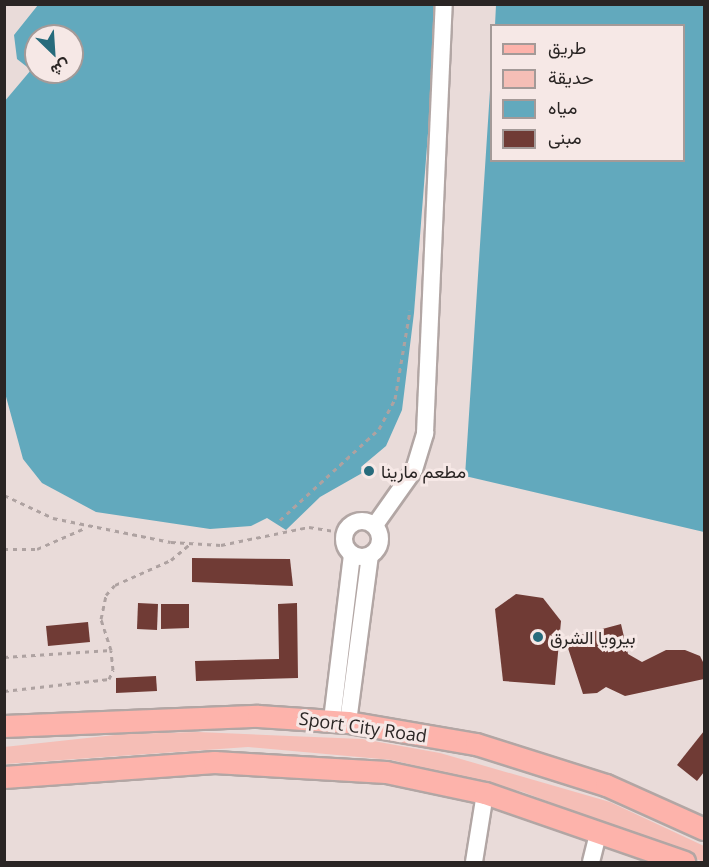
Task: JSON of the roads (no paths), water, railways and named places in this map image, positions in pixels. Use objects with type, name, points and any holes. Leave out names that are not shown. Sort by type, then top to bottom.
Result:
[{"type":"main road","name":"Sport City Road","points":[[4,726],[258,716],[340,721],[476,744],[606,785],[705,829]]},
{"type":"main road","points":[[4,777],[214,762],[386,772],[485,793],[684,862]]},
{"type":"street","points":[[375,525],[414,470],[425,434],[444,4]]},
{"type":"street","points":[[340,721],[352,555],[345,545],[345,533],[358,521],[375,525]]},
{"type":"street","points":[[340,721],[370,556],[381,541],[375,525]]},
{"type":"street","points":[[352,555],[370,556]]},
{"type":"street","points":[[474,862],[485,793]]},
{"type":"street","points":[[591,862],[599,831]]},
{"type":"water","points":[[38,5],[438,5],[414,313],[402,410],[386,446],[361,467],[364,472],[320,497],[286,530],[267,518],[251,526],[210,529],[96,512],[42,483],[23,459],[5,393],[4,102],[24,78],[24,84],[84,84],[84,24],[24,24],[24,64],[17,59],[14,35]]},
{"type":"water","points":[[496,5],[704,5],[704,532],[465,476],[490,90],[490,162],[685,162],[685,24],[495,24]]},
{"type":"place","name":"مطعم مارينا","points":[[369,471]]},
{"type":"place","name":"بيرويا الشرق","points":[[538,637]]}]
